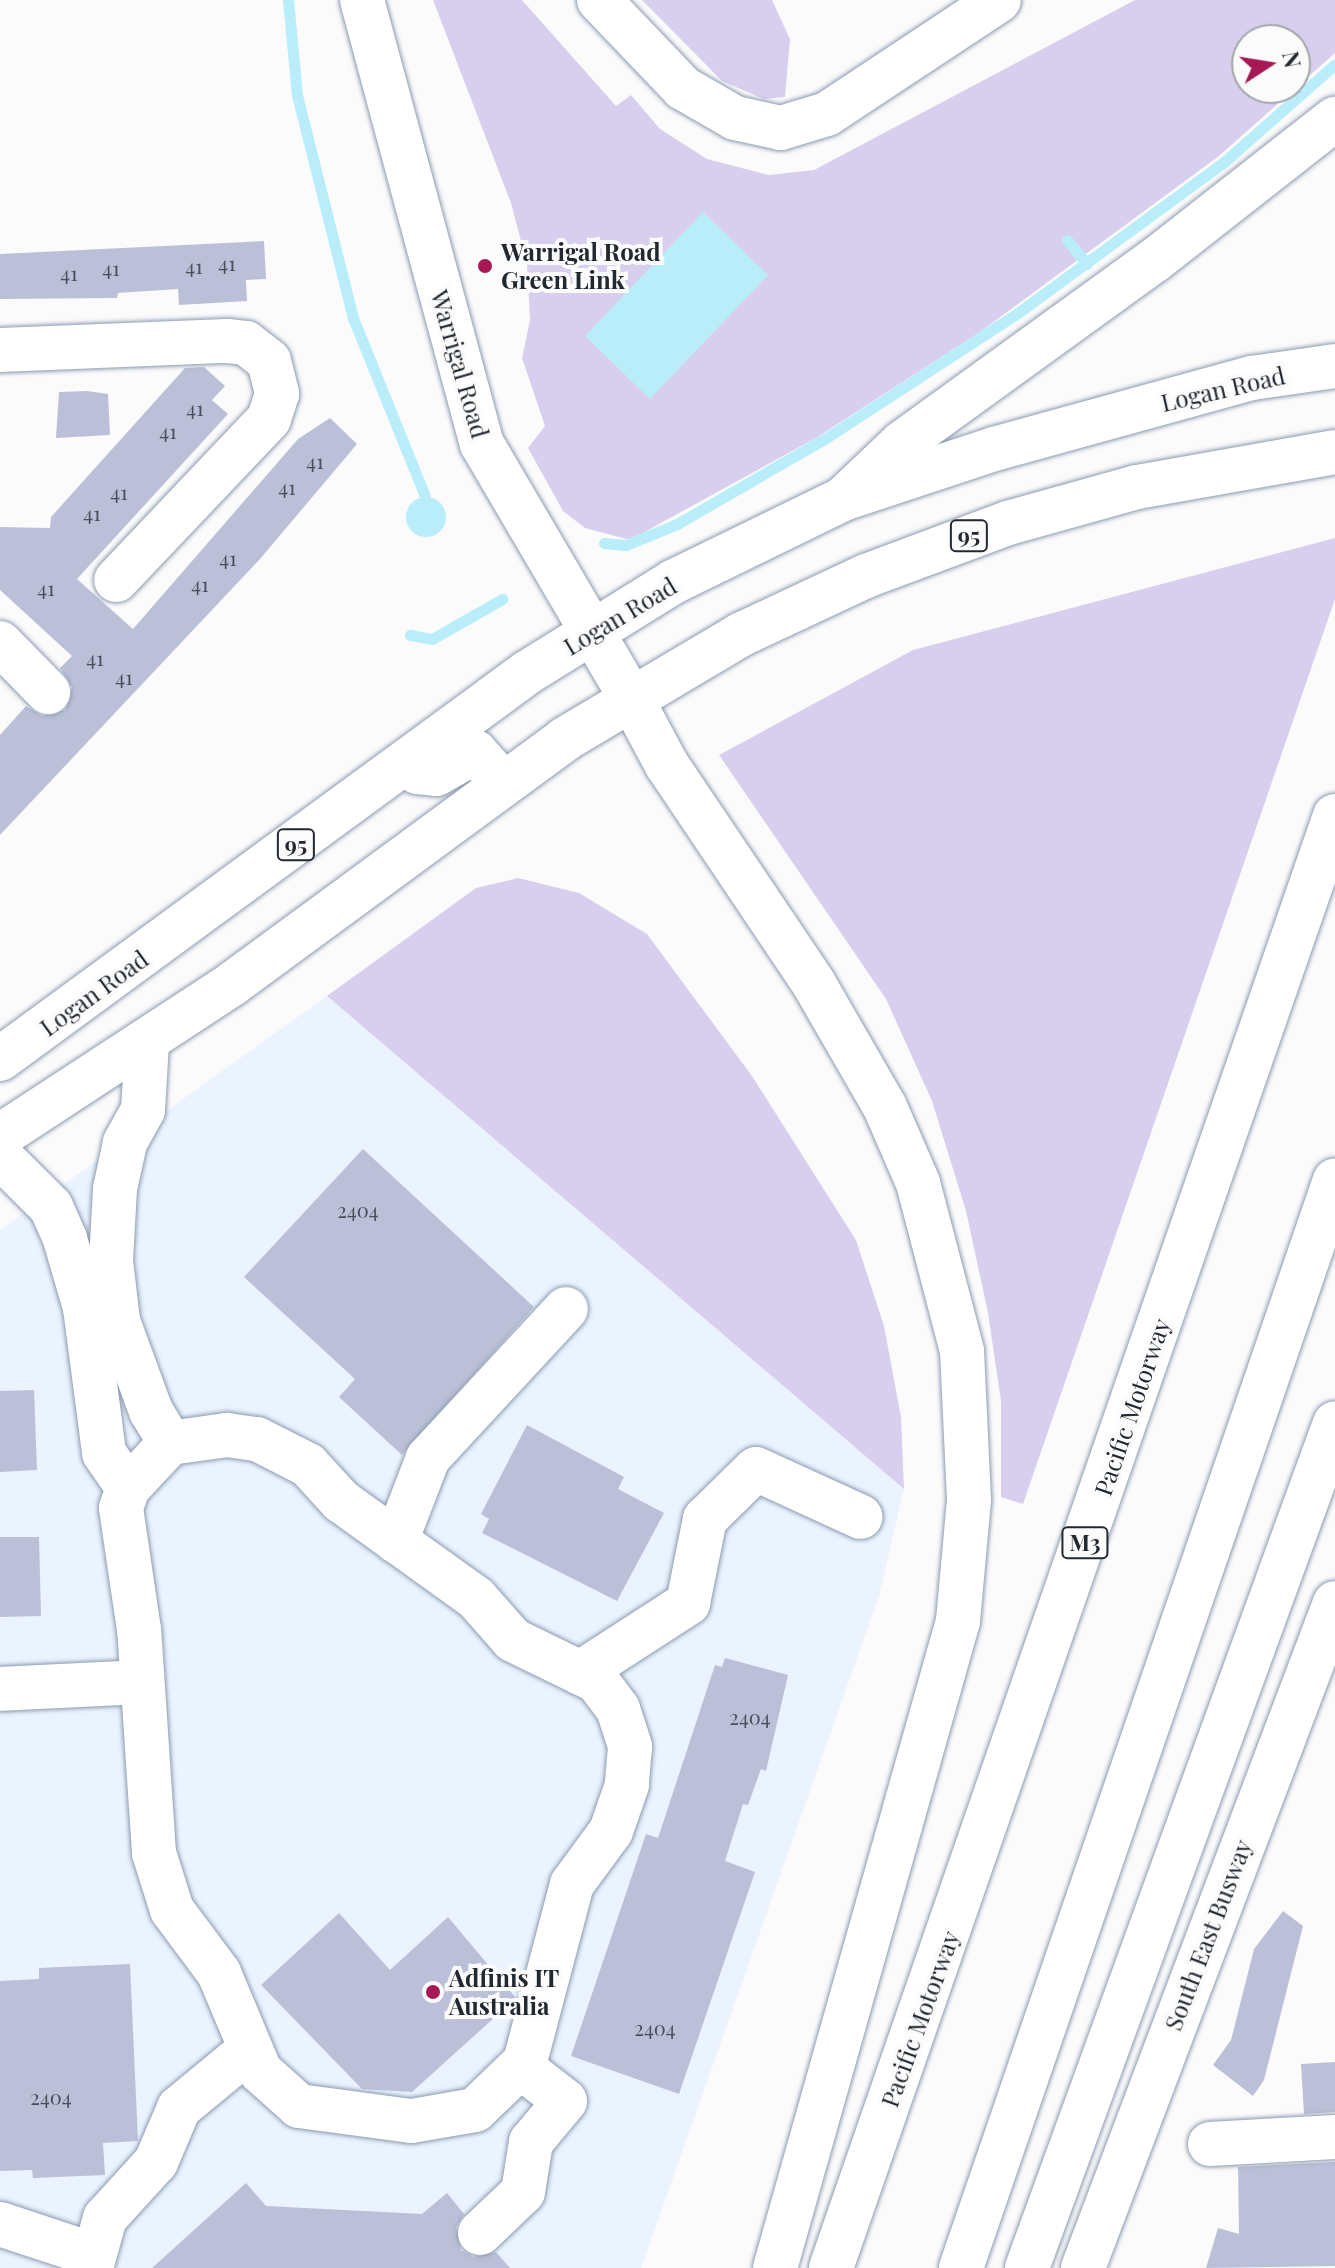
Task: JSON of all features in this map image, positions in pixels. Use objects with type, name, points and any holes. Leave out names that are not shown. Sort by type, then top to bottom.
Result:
[{"type":"main road","name":"Warrigal Road","points":[[362,0],[482,444],[592,630],[667,765],[814,984],[885,1107],[923,1197],[962,1351],[969,1500],[958,1621],[775,2268]]},
{"type":"main road","points":[[599,0],[696,97],[735,118],[781,128],[827,114],[999,0]]},
{"type":"main road","points":[[843,499],[902,443],[1155,260],[1335,119]]},
{"type":"main road","points":[[0,350],[227,341],[246,343],[269,361],[277,394],[269,419],[116,580]]},
{"type":"main road","name":"Logan Road","points":[[0,1059],[592,630],[673,582],[843,499],[1067,427],[1252,378],[1335,366]]},
{"type":"main road","name":"95","points":[[0,1136],[147,1043],[502,782],[631,698],[797,607],[995,527],[1137,487],[1335,452]]},
{"type":"main road","points":[[0,643],[48,692]]},
{"type":"main road","points":[[395,770],[436,774],[475,752],[502,782]]},
{"type":"main road","name":"Pacific Motorway","points":[[831,2268],[1335,816]]},
{"type":"main road","points":[[147,1043],[143,1110],[125,1143],[115,1189],[111,1261],[118,1321],[151,1411],[170,1443]]},
{"type":"main road","points":[[0,1156],[51,1207],[65,1239],[88,1323],[104,1453],[128,1488]]},
{"type":"main road","points":[[961,2268],[1335,1180]]},
{"type":"main road","points":[[396,1541],[428,1458],[566,1309]]},
{"type":"main road","points":[[1027,2268],[1335,1423]]},
{"type":"main road","points":[[227,1435],[257,1439],[308,1465],[341,1501],[476,1598],[513,1640],[597,1681],[618,1709],[630,1747],[627,1785],[611,1831],[572,1884],[521,2067],[475,2110],[411,2121],[299,2106],[260,2071],[219,1973],[172,1910],[154,1853],[141,1682],[121,1508],[128,1488],[170,1443],[227,1435]]},
{"type":"main road","points":[[580,1673],[688,1603],[705,1519],[756,1469],[861,1517]]},
{"type":"main road","name":"South East Busway","points":[[1083,2268],[1335,1603]]},
{"type":"main road","points":[[0,1689],[141,1682]]},
{"type":"main road","points":[[0,2224],[93,2262],[105,2218],[156,2162],[179,2108],[249,2050]]},
{"type":"main road","points":[[480,2233],[523,2192],[531,2142],[565,2101],[521,2067]]},
{"type":"main road","points":[[1210,2144],[1335,2137]]},
{"type":"shaded area","points":[[433,0],[522,0],[616,106],[631,95],[660,129],[707,159],[769,175],[814,170],[1135,0],[1335,0],[1335,53],[1311,74],[1311,24],[1231,24],[1231,104],[1278,104],[1219,156],[980,332],[816,438],[630,540],[585,528],[563,511],[528,448],[545,426],[522,358],[530,320],[527,264],[511,203]]},
{"type":"shaded area","points":[[642,0],[772,0],[790,39],[785,97],[764,99],[722,81]]},
{"type":"shaded area","points":[[1335,538],[1335,599],[1023,1504],[1001,1497],[1001,1401],[988,1313],[966,1211],[932,1101],[886,999],[719,755],[913,650]]},
{"type":"shaded area","points":[[518,878],[579,893],[647,934],[752,1076],[856,1240],[884,1326],[901,1417],[904,1489],[327,996],[476,888]]},
{"type":"shaded area","points":[[327,996],[904,1489],[879,1596],[641,2268],[0,2268],[0,1230]]},
{"type":"water","points":[[703,212],[768,275],[650,399],[585,336]]},
{"type":"water","points":[[426,497],[440,503],[446,517],[440,531],[426,537],[412,531],[406,517],[412,503]]},
{"type":"building","points":[[264,241],[266,279],[246,280],[247,301],[179,305],[178,289],[118,293],[117,298],[0,299],[0,254]]},
{"type":"building","points":[[204,367],[225,386],[212,400],[228,414],[77,579],[133,629],[298,439],[330,418],[357,444],[260,559],[0,835],[0,735],[26,706],[42,716],[65,710],[72,687],[60,668],[72,656],[0,590],[0,527],[50,528],[51,517],[185,368]]},
{"type":"building","points":[[59,392],[108,394],[110,435],[56,438]]},
{"type":"building","points":[[363,1149],[534,1307],[402,1455],[339,1397],[355,1379],[244,1277]]},
{"type":"building","points":[[34,1390],[37,1470],[0,1472],[0,1391]]},
{"type":"building","points":[[527,1425],[624,1477],[618,1489],[664,1513],[617,1601],[482,1533],[489,1519],[481,1514]]},
{"type":"building","points":[[0,1537],[39,1537],[41,1616],[0,1617]]},
{"type":"building","points":[[725,1658],[788,1675],[766,1771],[761,1769],[748,1805],[743,1804],[725,1861],[755,1872],[679,2094],[571,2056],[646,1834],[658,1838],[715,1665],[722,1667]]},
{"type":"building","points":[[1283,1911],[1303,1926],[1264,2080],[1253,2096],[1213,2065],[1231,2040],[1254,1949]]},
{"type":"building","points":[[339,1913],[390,1970],[448,1917],[516,1998],[412,2092],[362,2089],[261,1985]]},
{"type":"building","points":[[130,1964],[138,2141],[103,2143],[105,2175],[33,2178],[32,2170],[0,2171],[0,1981],[39,1979],[39,1968]]},
{"type":"building","points":[[1335,2062],[1335,2112],[1304,2114],[1301,2064]]},
{"type":"building","points":[[1335,2162],[1335,2266],[1206,2268],[1218,2228],[1239,2234],[1238,2167]]},
{"type":"building","points":[[246,2183],[266,2206],[422,2214],[447,2193],[464,2214],[456,2227],[461,2250],[474,2257],[496,2252],[510,2268],[152,2268]]},
{"type":"waterway","points":[[288,0],[297,95],[353,318],[425,496]]},
{"type":"waterway","points":[[604,543],[626,545],[677,524],[826,438],[1015,315],[1224,162],[1335,64]]},
{"type":"waterway","points":[[1067,240],[1087,264]]},
{"type":"waterway","points":[[410,635],[432,639],[502,599]]},
{"type":"place","name":"Warrigal Road Green Link","points":[[485,266]]},
{"type":"place","name":"Adfinis IT Australia","points":[[433,1992]]}]
